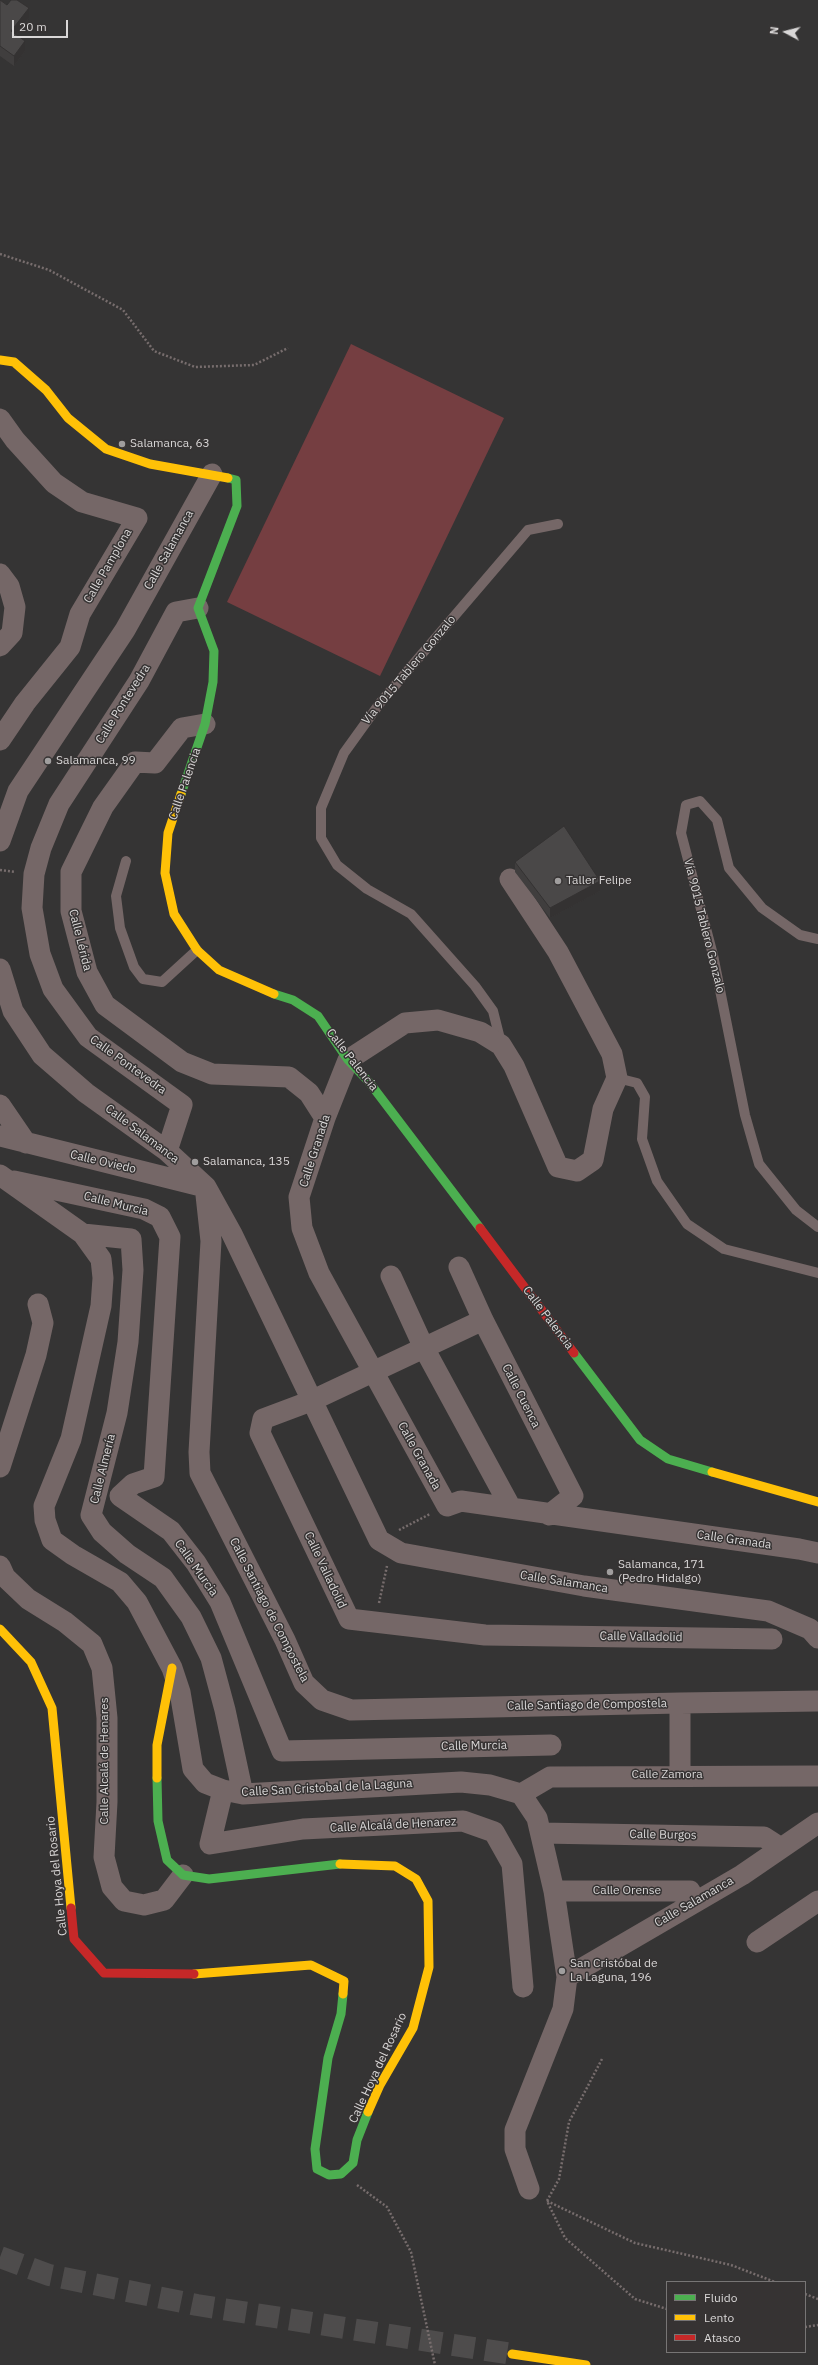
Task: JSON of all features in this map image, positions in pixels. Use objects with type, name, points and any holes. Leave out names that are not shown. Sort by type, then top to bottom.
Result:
[{"type":"street","points":[[0,360],[14,362],[46,390],[68,418],[106,449],[150,464],[212,474],[236,480],[237,506],[198,608]]},
{"type":"street","name":"Calle Pamplona","points":[[0,419],[15,440],[54,483],[82,502],[137,518],[80,614],[70,648],[25,703],[0,740]]},
{"type":"street","name":"Calle Salamanca","points":[[0,841],[18,791],[125,630],[212,474]]},
{"type":"street","points":[[0,574],[9,586],[14,607],[12,633],[0,646]]},
{"type":"street","name":"Calle Palencia","points":[[198,608],[214,651],[212,682],[205,724],[168,834],[165,873],[174,914],[197,950],[219,970],[257,988],[293,1000],[318,1016],[348,1060],[369,1082],[640,1440],[668,1459],[818,1502]]},
{"type":"street","name":"Calle Pontevedra","points":[[167,1151],[182,1105],[88,1037],[53,989],[40,954],[32,908],[35,867],[40,848],[59,804],[139,681],[176,612],[198,608]]},
{"type":"street","name":"Calle Lérida","points":[[205,724],[182,728],[155,763],[136,762],[103,807],[71,872],[71,911],[87,972],[105,1006],[182,1062],[212,1074],[289,1077],[309,1093],[325,1118]]},
{"type":"street","points":[[510,879],[558,952],[612,1054],[617,1078]]},
{"type":"street","name":"Calle Salamanca","points":[[0,968],[13,1011],[42,1055],[86,1092],[167,1151],[206,1187],[232,1234],[311,1400],[385,1544],[400,1553],[584,1586],[768,1611],[810,1629],[818,1638]]},
{"type":"street","name":"Vía 9015 Tablero Gonzalo","points":[[348,1060],[405,1024],[438,1020],[480,1032],[501,1045],[514,1066],[558,1167],[578,1171],[593,1160],[603,1109],[617,1078]]},
{"type":"street","name":"Calle Granada","points":[[348,1060],[325,1118],[300,1197],[302,1228],[319,1272],[372,1372],[447,1506],[461,1501],[818,1553]]},
{"type":"street","points":[[0,1104],[26,1143]]},
{"type":"street","name":"Calle Oviedo","points":[[0,1136],[206,1187]]},
{"type":"street","name":"Calle San Cristobal de la Laguna","points":[[3,1177],[82,1234],[101,1259],[104,1278],[101,1306],[71,1439],[44,1506],[45,1520],[52,1540],[73,1555],[120,1582],[137,1602],[172,1668],[180,1692],[188,1748],[193,1768],[205,1783],[233,1792],[461,1782],[490,1785],[521,1794]]},
{"type":"street","name":"Calle Murcia","points":[[3,1177],[144,1209],[160,1217],[170,1237],[154,1477],[133,1484],[120,1496],[170,1531],[196,1563],[220,1602],[282,1752],[551,1745]]},
{"type":"street","name":"Calle Santiago de Compostela","points":[[206,1187],[211,1241],[199,1452],[200,1473],[285,1640],[304,1683],[322,1700],[351,1710],[818,1701]]},
{"type":"street","name":"Calle Almería","points":[[82,1234],[131,1239],[133,1270],[128,1342],[117,1413],[91,1515],[102,1532],[127,1554],[163,1578],[191,1617],[211,1658],[225,1710],[233,1792]]},
{"type":"street","name":"Calle Cuenca","points":[[459,1267],[483,1320],[573,1496],[549,1515]]},
{"type":"street","points":[[391,1276],[424,1348],[511,1508]]},
{"type":"street","points":[[0,1467],[18,1417],[38,1349],[44,1323],[38,1304]]},
{"type":"street","name":"Calle Valladolid","points":[[483,1320],[311,1400],[263,1419],[260,1433],[349,1619],[485,1636],[772,1639]]},
{"type":"street","name":"Calle Alcalá de Henares","points":[[0,1566],[5,1577],[28,1599],[65,1622],[92,1644],[102,1668],[107,1718],[107,1802],[104,1857],[112,1887],[124,1901],[144,1905],[164,1900],[183,1875]]},
{"type":"street","name":"Calle Hoya del Rosario","points":[[0,1629],[31,1662],[52,1708],[74,1939],[104,1973],[192,1974],[312,1965],[344,1981],[341,2014],[328,2058],[315,2149],[317,2169],[330,2175],[342,2174],[353,2163],[357,2140],[380,2085],[413,2028],[429,1967],[428,1901],[416,1879],[395,1866],[347,1863],[208,1879],[183,1875]]},
{"type":"street","points":[[172,1668],[157,1745],[158,1821],[167,1860],[183,1875]]},
{"type":"street","name":"Calle Santiago de Compostela","points":[[680,1703],[680,1775]]},
{"type":"street","name":"Calle Zamora","points":[[521,1794],[550,1777],[680,1775],[818,1776]]},
{"type":"street","name":"Calle Alcalá de Henarez","points":[[233,1792],[210,1844],[303,1829],[463,1821],[494,1832],[512,1864],[523,1987]]},
{"type":"street","points":[[521,1794],[537,1818],[554,1890],[567,1977],[563,2009],[516,2130],[515,2149],[529,2189]]},
{"type":"street","name":"Calle Salamanca","points":[[567,1977],[695,1900],[742,1875],[818,1823]]},
{"type":"street","name":"Calle Burgos","points":[[541,1834],[764,1837],[781,1848]]},
{"type":"street","name":"Calle Orense","points":[[554,1890],[690,1891],[695,1900]]},
{"type":"street","points":[[757,1942],[818,1901]]},
{"type":"street","points":[[512,2354],[586,2365]]},
{"type":"lane","name":"Vía 9015 Tablero Gonzalo","points":[[501,1045],[493,1011],[476,986],[411,914],[367,889],[337,865],[321,838],[321,808],[344,753],[380,703],[528,530],[558,524]]},
{"type":"lane","name":"Vía 9015 Tablero Gonzalo","points":[[818,939],[800,935],[762,908],[728,868],[717,820],[700,801],[686,805],[681,833],[714,955],[745,1115],[759,1164],[796,1210],[818,1227]]},
{"type":"lane","points":[[126,861],[116,896],[120,928],[134,967],[143,979],[162,982],[197,950]]},
{"type":"lane","points":[[617,1078],[637,1083],[645,1097],[642,1139],[657,1182],[687,1224],[724,1249],[818,1273]]},
{"type":"path","points":[[0,254],[49,270],[123,310],[154,351],[195,367],[254,365],[288,348]]},
{"type":"path","points":[[375,1623],[385,1544],[447,1506]]},
{"type":"path","points":[[547,2201],[559,2179],[569,2122],[602,2059]]},
{"type":"path","points":[[342,2174],[387,2207],[411,2252],[435,2365]]},
{"type":"path","points":[[529,2189],[547,2201],[635,2243],[731,2265],[772,2281]]},
{"type":"path","points":[[547,2201],[565,2238],[635,2299],[666,2309]]},
{"type":"path","points":[[806,2294],[818,2299]]},
{"type":"path","points":[[806,2327],[818,2325]]},
{"type":"shaded area","points":[[351,344],[504,418],[380,676],[227,602]]},
{"type":"building","points":[[0,0],[7,5],[11,0],[17,0],[29,8],[11,31],[25,41],[14,56],[0,46]]},
{"type":"building","name":"Taller Felipe","points":[[564,826],[600,881],[550,908],[515,862]]},
{"type":"tunnel","points":[[0,2257],[49,2275],[197,2305],[512,2354]]},
{"type":"traffic: fast","points":[[181,794],[205,724],[213,682],[214,651],[198,608],[237,506],[236,480],[228,478]]},
{"type":"traffic: fast","points":[[274,994],[293,1000],[318,1016],[348,1060],[369,1082],[480,1228]]},
{"type":"traffic: fast","points":[[574,1353],[640,1440],[668,1459],[712,1472]]},
{"type":"traffic: fast","points":[[157,1778],[158,1821],[167,1860],[183,1875],[209,1879],[340,1864]]},
{"type":"traffic: fast","points":[[343,1994],[341,2014],[328,2058],[315,2149],[317,2169],[329,2175],[341,2174],[353,2163],[357,2140],[368,2112]]},
{"type":"traffic: slow","points":[[0,360],[14,362],[46,390],[68,418],[106,449],[150,464],[228,478]]},
{"type":"traffic: slow","points":[[181,794],[168,833],[165,873],[174,914],[197,950],[219,970],[274,994]]},
{"type":"traffic: slow","points":[[712,1472],[818,1502]]},
{"type":"traffic: slow","points":[[0,1629],[31,1662],[52,1708],[71,1908]]},
{"type":"traffic: slow","points":[[157,1778],[157,1745],[172,1668]]},
{"type":"traffic: slow","points":[[340,1864],[395,1866],[416,1879],[428,1901],[429,1967],[413,2028],[380,2085],[368,2112]]},
{"type":"traffic: slow","points":[[194,1974],[311,1965],[344,1981],[343,1994]]},
{"type":"traffic: slow","points":[[512,2354],[586,2365]]},
{"type":"traffic: jam","points":[[480,1228],[574,1353]]},
{"type":"traffic: jam","points":[[71,1908],[74,1939],[104,1973],[194,1974]]},
{"type":"place","name":"Salamanca, 63","points":[[122,444]]},
{"type":"place","name":"Salamanca, 99","points":[[48,761]]},
{"type":"place","name":"Taller Felipe","points":[[558,881]]},
{"type":"place","name":"Salamanca, 135","points":[[195,1162]]},
{"type":"place","name":"Salamanca, 171 (Pedro Hidalgo)","points":[[610,1572]]},
{"type":"place","name":"San Cristóbal de La Laguna, 196","points":[[562,1971]]}]
